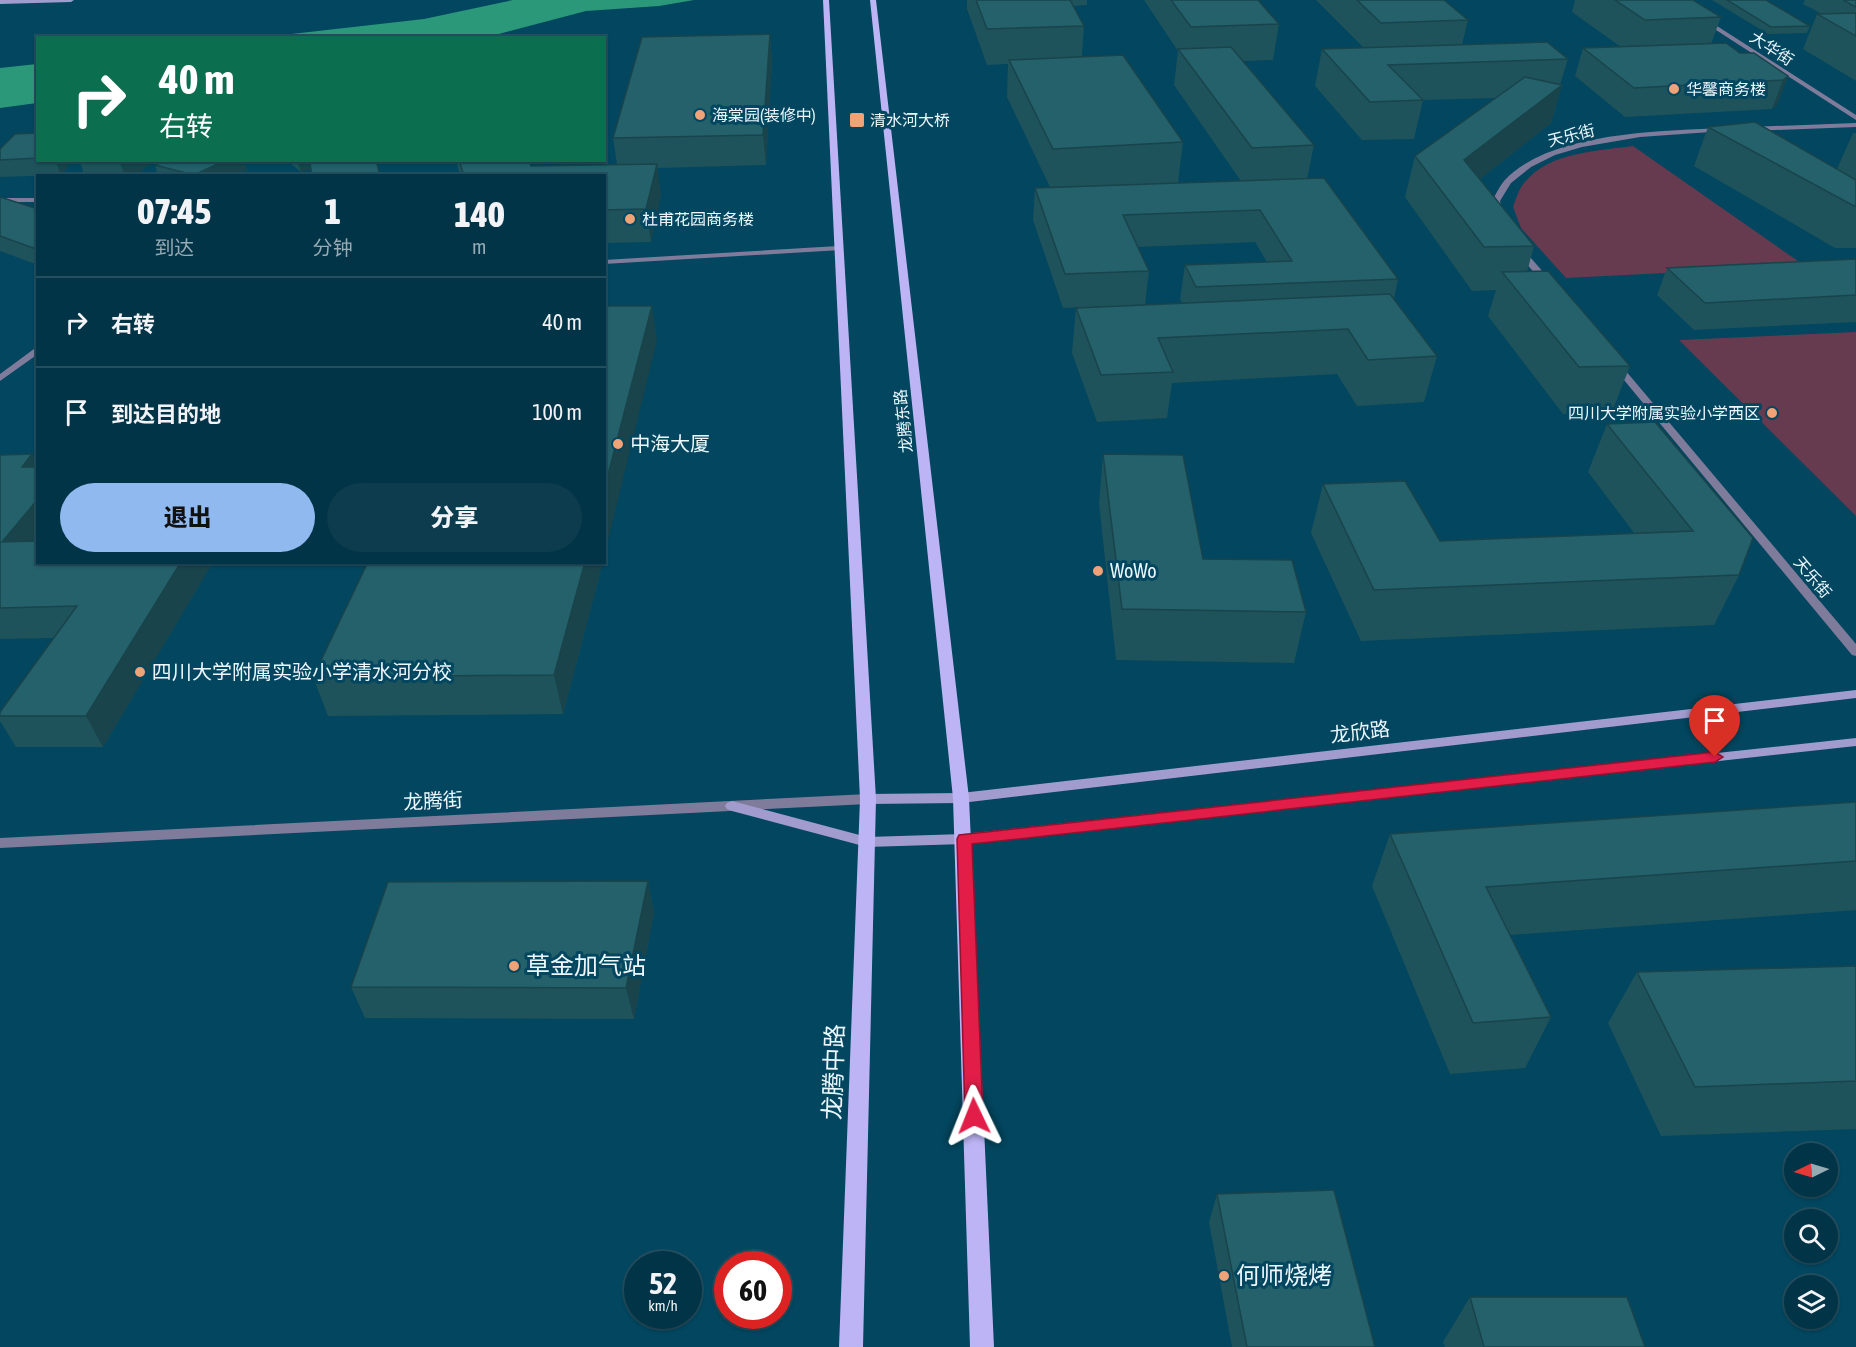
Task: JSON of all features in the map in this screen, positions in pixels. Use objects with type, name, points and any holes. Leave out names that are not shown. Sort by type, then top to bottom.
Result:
[{"type":"main road","points":[[826,0],[868,799]]},
{"type":"main road","name":"龙腾东路","points":[[873,0],[964,839]]},
{"type":"main road","name":"龙腾中路","points":[[852,1347],[868,799]]},
{"type":"main road","points":[[964,839],[982,1347]]},
{"type":"street","points":[[0,2],[71,0]]},
{"type":"street","name":"大华街","points":[[1701,19],[1856,118]]},
{"type":"street","points":[[1743,130],[1856,125]]},
{"type":"street","name":"天乐街","points":[[1500,219],[1496,201],[1507,182],[1531,163],[1557,151],[1663,133],[1731,130]]},
{"type":"street","points":[[0,200],[36,200]]},
{"type":"street","points":[[1516,246],[1554,291]]},
{"type":"street","points":[[606,262],[838,248]]},
{"type":"street","points":[[0,378],[36,351]]},
{"type":"street","name":"天乐街","points":[[1607,354],[1856,652]]},
{"type":"street","name":"龙欣路","points":[[868,799],[961,798],[1856,694]]},
{"type":"street","points":[[732,806],[867,842],[964,839],[1856,742]]},
{"type":"street","name":"龙腾街","points":[[0,843],[868,799]]},
{"type":"shaded area","points":[[513,0],[694,0],[659,6],[586,11],[491,36],[274,36],[424,19]]},
{"type":"shaded area","points":[[36,64],[36,103],[0,108],[0,68]]},
{"type":"shaded area","points":[[1633,146],[1805,266],[1566,278],[1521,228],[1513,207],[1519,190],[1535,172],[1547,164],[1575,155]]},
{"type":"shaded area","points":[[1856,332],[1856,516],[1679,340]]},
{"type":"building","points":[[976,0],[1070,0],[1084,26],[987,29]]},
{"type":"building","points":[[1171,0],[1258,0],[1279,24],[1191,27]]},
{"type":"building","points":[[1357,0],[1444,0],[1468,20],[1381,23]]},
{"type":"building","points":[[1615,0],[1693,0],[1721,17],[1645,20]]},
{"type":"building","points":[[1727,0],[1766,0],[1810,26],[1771,27]]},
{"type":"building","points":[[1843,0],[1856,0],[1856,7]]},
{"type":"building","points":[[1856,13],[1856,36],[1817,14]]},
{"type":"building","name":"海棠园(装修中)","points":[[770,34],[763,135],[613,138],[642,37]]},
{"type":"building","points":[[1547,42],[1568,59],[1388,65],[1423,100],[1370,102],[1322,49]]},
{"type":"building","points":[[1726,43],[1740,53],[1754,53],[1788,76],[1783,80],[1634,88],[1583,48]]},
{"type":"building","points":[[1231,47],[1314,145],[1252,148],[1178,49]]},
{"type":"building","points":[[1123,55],[1183,142],[1053,149],[1009,60]]},
{"type":"building","points":[[1525,77],[1562,85],[1464,160],[1534,246],[1484,247],[1415,156]]},
{"type":"building","points":[[1755,122],[1856,180],[1856,206],[1708,127]]},
{"type":"building","points":[[36,133],[36,158],[0,160],[0,149],[15,134]]},
{"type":"building","points":[[161,162],[222,162],[196,174],[155,165]]},
{"type":"building","points":[[376,162],[380,174],[312,174],[310,163]]},
{"type":"building","points":[[460,162],[530,162],[531,166],[657,164],[646,209],[606,210],[606,174],[463,174]]},
{"type":"building","points":[[1324,178],[1398,279],[1196,287],[1185,265],[1292,261],[1260,210],[1123,215],[1149,271],[1065,274],[1035,188]]},
{"type":"building","points":[[0,197],[36,208],[36,246],[33,248],[0,236]]},
{"type":"building","points":[[1856,259],[1856,295],[1705,303],[1667,268]]},
{"type":"building","points":[[1548,271],[1630,366],[1579,367],[1502,272]]},
{"type":"building","points":[[1390,294],[1437,356],[1368,360],[1348,329],[1158,338],[1173,372],[1101,375],[1076,308]]},
{"type":"building","points":[[606,306],[652,306],[606,482]]},
{"type":"building","points":[[1655,422],[1753,538],[1739,575],[1374,590],[1323,484],[1405,481],[1440,541],[1693,531],[1607,424]]},
{"type":"building","points":[[32,454],[22,467],[36,467],[36,501],[2,542],[36,541],[36,564],[180,564],[86,716],[0,716],[0,712],[77,606],[0,608],[0,455]]},
{"type":"building","points":[[1103,454],[1183,455],[1203,559],[1292,560],[1306,612],[1122,609]]},
{"type":"building","points":[[367,564],[584,564],[554,675],[313,677]]},
{"type":"building","points":[[1856,802],[1856,861],[1486,887],[1551,1017],[1473,1023],[1390,834]]},
{"type":"building","name":"草金加气站","points":[[648,881],[626,988],[351,987],[388,882]]},
{"type":"building","points":[[1856,966],[1856,1081],[1695,1087],[1637,972]]},
{"type":"building","points":[[1334,1190],[1375,1347],[1247,1347],[1217,1194]]},
{"type":"building","points":[[1470,1297],[1627,1297],[1645,1347],[1484,1347]]},
{"type":"place","name":"华馨商务楼","points":[[1674,89]]},
{"type":"place","name":"海棠园(装修中)","points":[[700,115]]},
{"type":"place","name":"清水河大桥","points":[[857,120]]},
{"type":"place","name":"杜甫花园商务楼","points":[[630,219]]},
{"type":"place","name":"四川大学附属实验小学西区","points":[[1772,413]]},
{"type":"place","name":"中海大厦","points":[[618,444]]},
{"type":"place","name":"WoWo","points":[[1098,571]]},
{"type":"place","name":"四川大学附属实验小学清水河分校","points":[[140,672]]},
{"type":"place","name":"草金加气站","points":[[514,966]]},
{"type":"place","name":"何师烧烤","points":[[1224,1276]]},
{"type":"route","points":[[974,1116],[964,839],[1715,757]]}]
